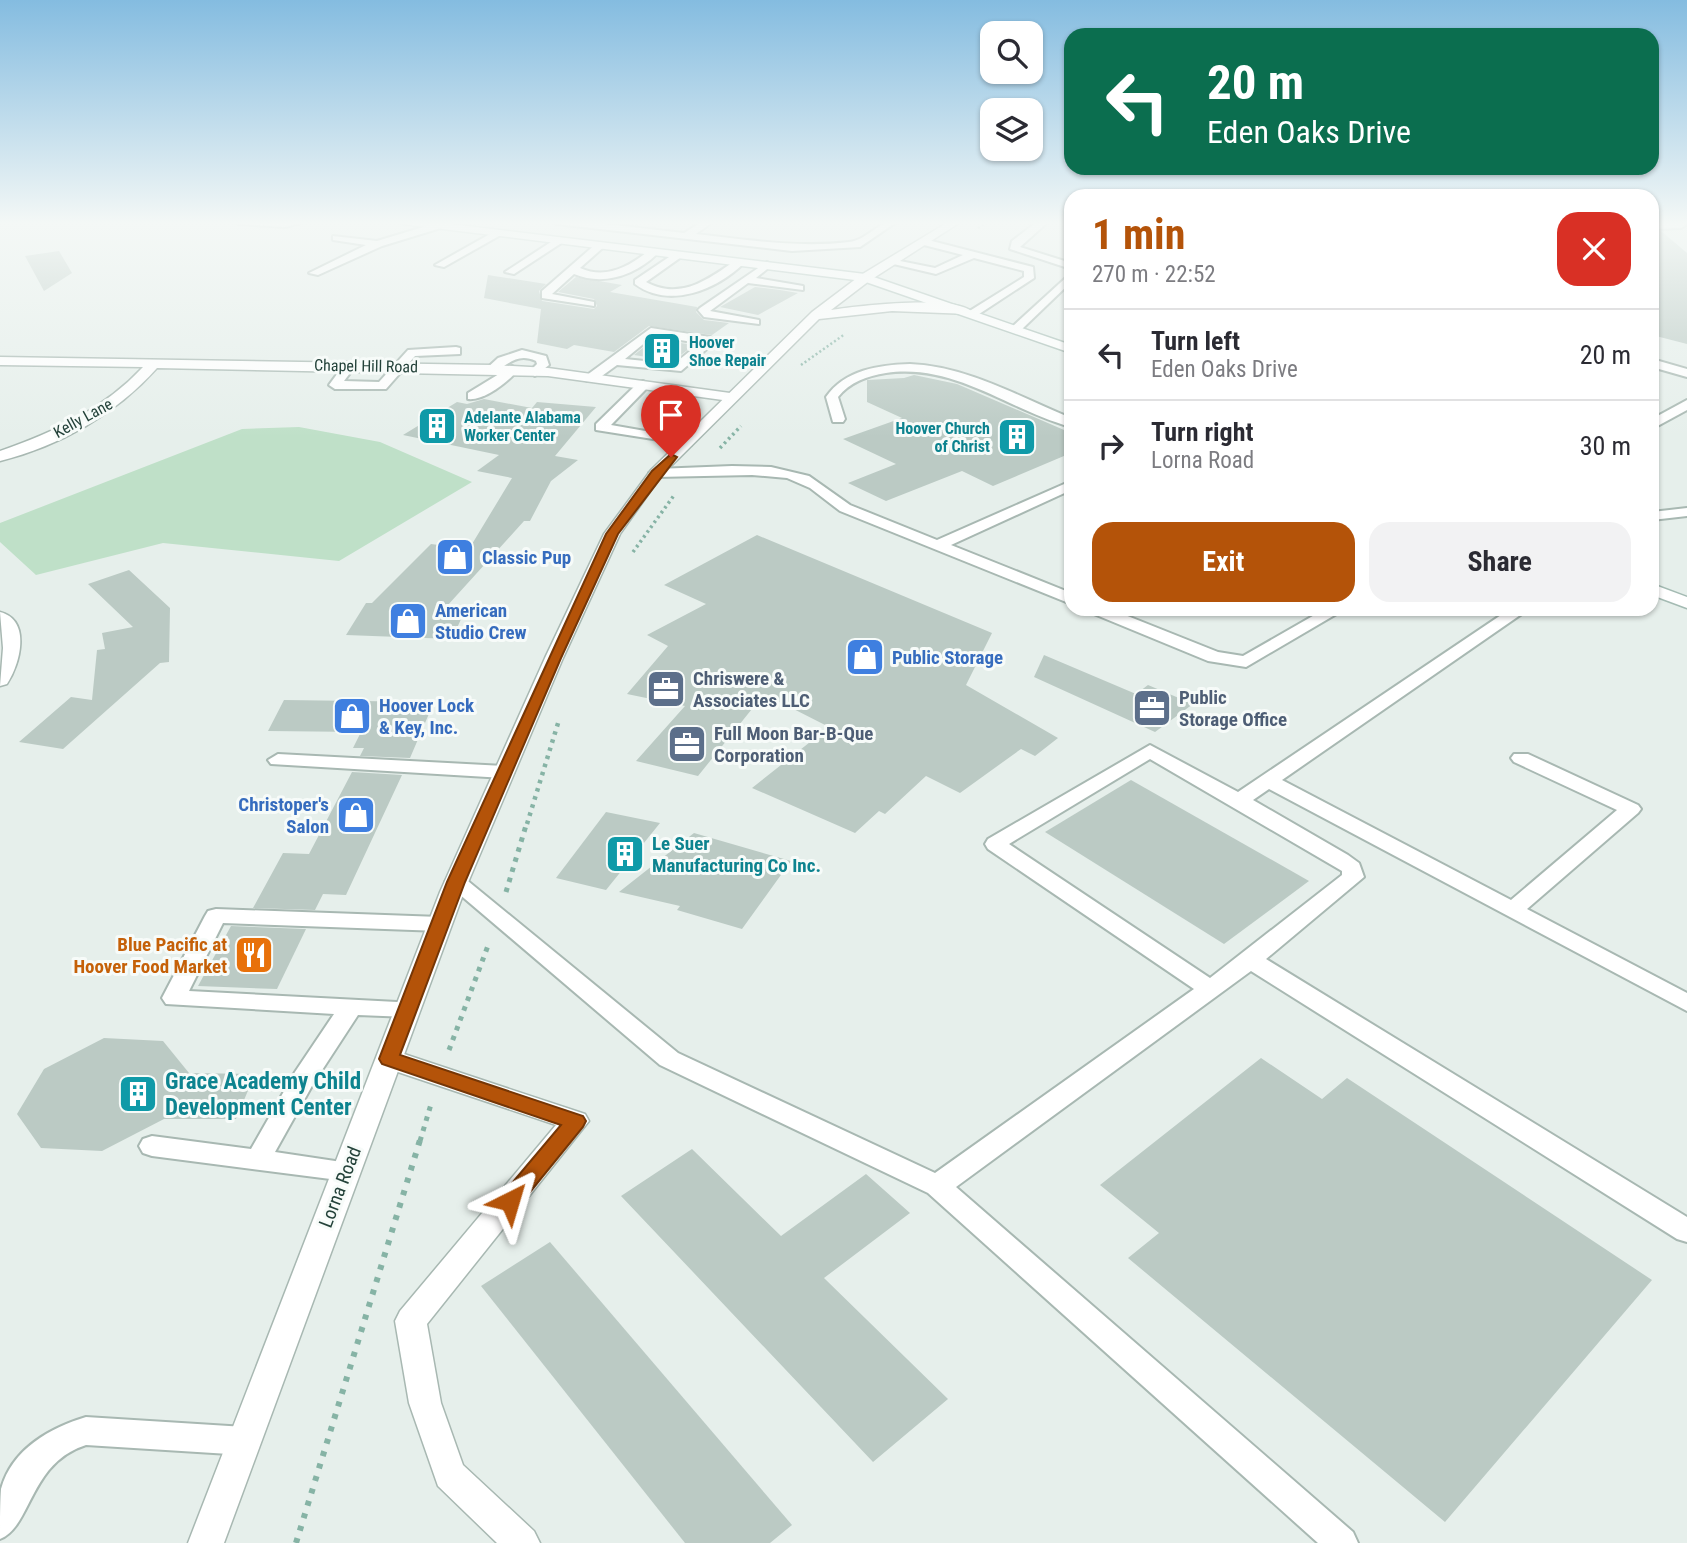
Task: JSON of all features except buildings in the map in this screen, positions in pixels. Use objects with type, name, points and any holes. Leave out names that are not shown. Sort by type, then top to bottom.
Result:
[{"type":"street","name":"Lorna Road","points":[[206,1543],[456,882],[612,534],[656,473],[686,442],[817,315],[846,293]]},
{"type":"street","points":[[911,293],[1064,346]]},
{"type":"street","points":[[817,315],[876,307],[922,305],[969,312]]},
{"type":"street","name":"Chapel Hill Road","points":[[0,361],[492,369],[591,378],[730,397]]},
{"type":"street","name":"Kelly Lane","points":[[0,456],[95,415],[124,395],[154,363]]},
{"type":"street","points":[[1659,592],[1687,603]]},
{"type":"street","points":[[0,617],[9,626],[13,657],[0,680]]},
{"type":"street","points":[[389,1059],[575,1121],[411,1321],[425,1403],[450,1475],[522,1543]]},
{"type":"lane","points":[[546,293],[546,296],[590,304]]},
{"type":"lane","points":[[728,293],[704,310],[705,313],[755,322]]},
{"type":"lane","points":[[969,312],[1003,293]]},
{"type":"lane","points":[[1017,328],[1053,293]]},
{"type":"lane","points":[[591,378],[651,332],[710,341],[677,368],[614,361]]},
{"type":"lane","points":[[351,365],[335,385],[382,386],[412,353],[456,351]]},
{"type":"lane","points":[[492,369],[501,360],[520,354],[536,355],[542,359],[543,365],[536,372]]},
{"type":"lane","points":[[1659,365],[1687,373]]},
{"type":"lane","points":[[838,419],[832,397],[837,387],[880,370],[923,368],[962,379],[1064,421]]},
{"type":"lane","points":[[473,396],[505,378],[512,370]]},
{"type":"lane","points":[[643,385],[601,427],[686,442]]},
{"type":"lane","points":[[1659,421],[1687,404]]},
{"type":"lane","points":[[656,473],[789,474],[821,488],[845,508],[1064,596]]},
{"type":"lane","points":[[938,545],[1064,488]]},
{"type":"lane","points":[[1659,515],[1687,512]]},
{"type":"lane","points":[[1112,616],[1214,657],[1246,662],[1325,616]]},
{"type":"lane","points":[[1239,800],[1511,616]]},
{"type":"lane","points":[[937,1186],[1210,989],[1250,960],[1353,877],[1352,868],[1341,860],[1150,751],[995,844],[1210,989]]},
{"type":"lane","points":[[1514,909],[1631,809],[1521,758]]},
{"type":"lane","points":[[278,761],[504,772]]},
{"type":"lane","points":[[1267,780],[1687,1003]]},
{"type":"lane","points":[[456,882],[669,1059],[937,1186],[1342,1543]]},
{"type":"lane","points":[[408,1009],[174,998],[216,916],[440,924]]},
{"type":"lane","points":[[1250,960],[1687,1231]]},
{"type":"lane","points":[[258,1159],[304,1078],[351,1007]]},
{"type":"lane","points":[[152,1146],[346,1171]]},
{"type":"lane","points":[[0,1523],[30,1465],[73,1434],[86,1431],[245,1441]]},
{"type":"path","points":[[792,371],[841,338],[858,321],[877,312],[876,307]]},
{"type":"path","points":[[628,560],[677,492],[745,422]]},
{"type":"path","points":[[296,1543],[440,1076],[499,917],[560,717]]},
{"type":"green space","points":[[299,427],[380,442],[472,482],[339,561],[163,543],[36,575],[0,542],[0,523],[242,429]]},
{"type":"place","name":"Hoover Shoe Repair","points":[[662,351]]},
{"type":"place","name":"Adelante Alabama Worker Center","points":[[437,426]]},
{"type":"place","name":"Hoover Church of Christ","points":[[1017,437]]},
{"type":"place","name":"Classic Pup","points":[[455,557]]},
{"type":"place","name":"American Studio Crew","points":[[408,621]]},
{"type":"place","name":"Public Storage","points":[[865,657]]},
{"type":"place","name":"Chriswere & Associates LLC","points":[[666,689]]},
{"type":"place","name":"Public Storage Office","points":[[1152,708]]},
{"type":"place","name":"Hoover Lock & Key, Inc.","points":[[352,716]]},
{"type":"place","name":"Full Moon Bar-B-Que Corporation","points":[[687,744]]},
{"type":"place","name":"Christoper's Salon","points":[[356,815]]},
{"type":"place","name":"Le Suer Manufacturing Co Inc.","points":[[625,854]]},
{"type":"place","name":"Blue Pacific at Hoover Food Market","points":[[254,955]]},
{"type":"place","name":"Grace Academy Child Development Center","points":[[138,1094]]},
{"type":"route","points":[[510,1201],[575,1121],[389,1059],[456,882],[554,658],[612,534],[656,473],[671,457]]}]
